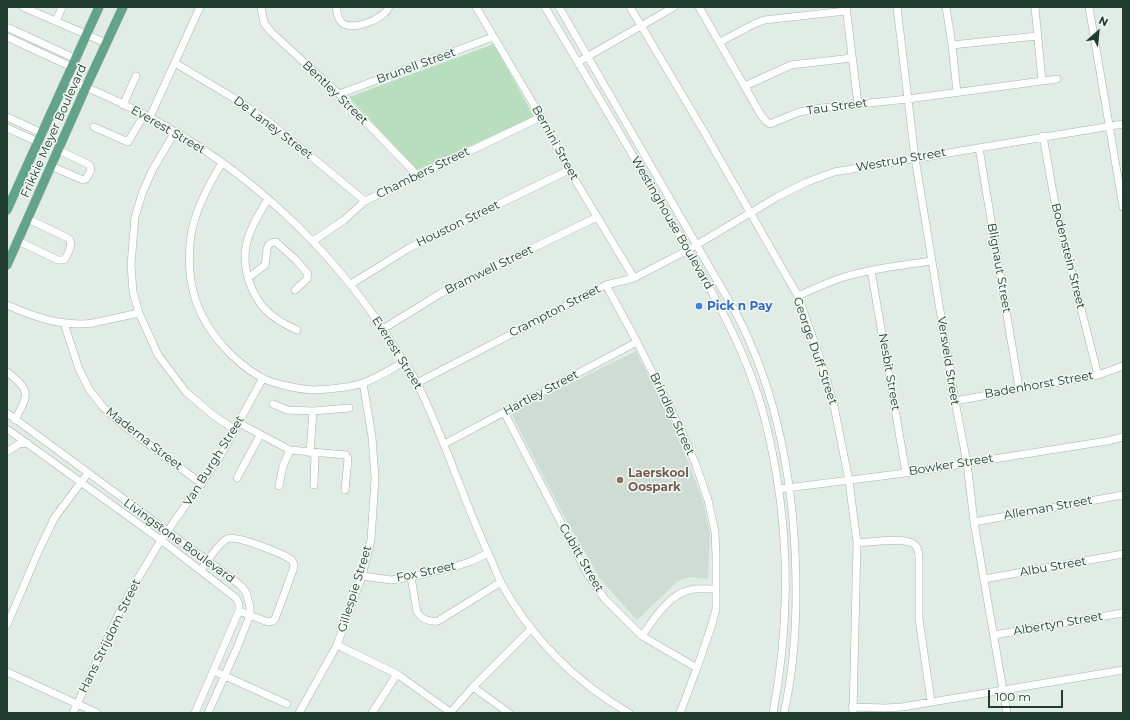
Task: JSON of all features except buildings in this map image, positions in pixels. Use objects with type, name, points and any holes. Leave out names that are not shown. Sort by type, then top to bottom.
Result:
[{"type":"main road","name":"Frikkie Meyer Boulevard","points":[[7,210],[99,7]]},
{"type":"main road","name":"Frikkie Meyer Boulevard","points":[[7,265],[123,7]]},
{"type":"street","points":[[23,7],[33,9],[106,43]]},
{"type":"street","points":[[56,21],[62,7]]},
{"type":"street","points":[[94,127],[128,142],[147,116],[176,63],[200,7]]},
{"type":"street","name":"Bentley Street","points":[[261,7],[264,23],[271,32],[339,94],[417,175]]},
{"type":"street","points":[[336,7],[342,23],[349,25],[369,22],[383,14],[389,7]]},
{"type":"street","name":"Bernini Street","points":[[476,7],[541,117],[569,170],[634,278]]},
{"type":"street","name":"Westinghouse Boulevard","points":[[545,7],[688,250],[726,318],[755,385],[769,435],[779,489],[785,543],[786,595],[782,658],[773,713]]},
{"type":"street","name":"Westinghouse Boulevard","points":[[559,7],[736,313],[755,355],[765,384],[779,431],[790,487],[795,535],[796,628],[790,684],[784,713]]},
{"type":"street","name":"George Duff Street","points":[[630,7],[704,130],[798,296],[822,364],[832,399],[848,481],[857,543],[853,710]]},
{"type":"street","points":[[578,62],[674,7]]},
{"type":"street","name":"Tau Street","points":[[700,7],[745,86],[766,121],[770,124],[807,110],[1056,80]]},
{"type":"street","name":"Versveld Street","points":[[897,7],[915,158],[955,400],[967,463],[974,522],[994,634],[1006,713]]},
{"type":"street","points":[[1035,7],[1042,81]]},
{"type":"street","points":[[1089,7],[1110,125],[1115,168],[1123,207]]},
{"type":"street","points":[[720,42],[764,20],[846,9],[858,104]]},
{"type":"street","points":[[946,9],[952,45],[957,92]]},
{"type":"street","points":[[9,28],[74,63]]},
{"type":"street","points":[[952,45],[1037,36]]},
{"type":"street","points":[[7,37],[74,63]]},
{"type":"street","name":"Brunell Street","points":[[339,94],[493,37]]},
{"type":"street","points":[[745,86],[792,65],[852,58]]},
{"type":"street","name":"De Laney Street","points":[[176,63],[268,121],[365,201]]},
{"type":"street","points":[[123,105],[136,76]]},
{"type":"street","name":"Everest Street","points":[[67,79],[147,116],[175,132],[222,163],[268,199],[313,242],[351,284],[383,329],[417,383],[444,444],[476,527],[501,582],[530,629],[555,656],[577,676],[603,696],[629,713]]},
{"type":"street","points":[[7,117],[42,133]]},
{"type":"street","name":"Chambers Street","points":[[313,242],[344,220],[365,201],[541,117]]},
{"type":"street","name":"Westrup Street","points":[[696,245],[777,197],[834,172],[1043,136],[1123,124]]},
{"type":"street","points":[[7,128],[38,142]]},
{"type":"street","points":[[175,132],[143,191],[135,217],[131,264],[133,292],[139,313],[158,355],[186,392],[213,415],[237,427],[260,435],[290,450],[347,456],[346,490]]},
{"type":"street","name":"Bodenstein Street","points":[[1043,136],[1054,198],[1098,375]]},
{"type":"street","name":"Blignaut Street","points":[[979,148],[1019,388]]},
{"type":"street","points":[[51,166],[83,180],[86,179],[91,170],[88,164],[58,150]]},
{"type":"street","points":[[222,163],[197,211],[191,233],[189,266],[197,304],[209,328],[236,359],[263,378],[290,386],[314,390],[363,383],[404,362]]},
{"type":"street","name":"Houston Street","points":[[351,284],[409,248],[569,170]]},
{"type":"street","points":[[268,199],[255,219],[246,247],[245,260],[248,278],[255,295],[266,310],[279,321],[297,330]]},
{"type":"street","name":"Bramwell Street","points":[[383,329],[441,293],[597,217]]},
{"type":"street","points":[[18,242],[58,260],[64,260],[66,257],[71,243],[68,238],[28,219]]},
{"type":"street","points":[[248,278],[265,265],[268,245],[271,242],[276,242],[296,260],[308,274],[307,279],[294,290]]},
{"type":"street","name":"Crampton Street","points":[[417,383],[606,285],[634,278],[696,245]]},
{"type":"street","points":[[798,296],[828,283],[871,270],[932,261]]},
{"type":"street","name":"Nesbit Street","points":[[871,270],[906,473]]},
{"type":"street","name":"Brindley Street","points":[[606,285],[637,342],[682,432],[696,465],[708,500],[715,532],[716,609],[697,668],[680,713]]},
{"type":"street","points":[[7,305],[30,315],[64,323],[92,323],[139,313]]},
{"type":"street","name":"Maderna Street","points":[[64,323],[79,369],[90,389],[103,407],[124,426],[202,484]]},
{"type":"street","name":"Hartley Street","points":[[444,444],[637,342]]},
{"type":"street","name":"Badenhorst Street","points":[[955,400],[1098,375],[1123,366]]},
{"type":"street","points":[[7,372],[20,382],[26,395],[26,400],[15,420]]},
{"type":"street","name":"Van Burgh Street","points":[[161,540],[202,484],[237,427],[263,378]]},
{"type":"street","name":"Gillespie Street","points":[[298,713],[338,645],[362,576],[371,540],[375,478],[372,437],[363,383]]},
{"type":"street","points":[[273,404],[287,410],[313,411],[349,408]]},
{"type":"street","points":[[313,411],[314,485]]},
{"type":"street","name":"Cubitt Street","points":[[504,412],[587,573],[604,598],[642,636],[697,668]]},
{"type":"street","name":"Livingstone Boulevard","points":[[7,413],[240,585],[246,592],[250,607],[250,615]]},
{"type":"street","name":"Livingstone Boulevard","points":[[7,429],[201,570],[236,598],[239,604],[239,611]]},
{"type":"street","name":"Van Burgh Street","points":[[237,478],[260,435]]},
{"type":"street","name":"Bowker Street","points":[[779,489],[906,473],[1123,437]]},
{"type":"street","points":[[8,451],[19,444],[27,443]]},
{"type":"street","points":[[279,486],[283,466],[290,450]]},
{"type":"street","points":[[7,625],[39,550],[55,517],[88,473]]},
{"type":"street","name":"Alleman Street","points":[[974,522],[1123,495]]},
{"type":"street","points":[[195,713],[239,611],[268,622],[273,621],[294,565],[292,560],[264,548],[234,538],[226,539],[201,570]]},
{"type":"street","name":"Hans Strijdom Street","points":[[73,713],[121,609],[161,540]]},
{"type":"street","points":[[857,543],[900,541],[913,543],[918,548],[919,619],[931,701]]},
{"type":"street","name":"Fox Street","points":[[362,576],[391,580],[411,577],[457,566],[488,553]]},
{"type":"street","name":"Albu Street","points":[[984,579],[1123,554]]},
{"type":"street","points":[[411,577],[417,612],[420,617],[432,622],[438,621],[501,582]]},
{"type":"street","points":[[642,636],[657,615],[678,595],[692,589],[715,589]]},
{"type":"street","name":"Albertyn Street","points":[[994,634],[1123,613]]},
{"type":"street","points":[[208,713],[225,677],[250,615]]},
{"type":"street","points":[[338,645],[397,674],[450,712],[530,629]]},
{"type":"street","points":[[853,710],[902,707],[1123,670]]},
{"type":"street","points":[[214,671],[287,704]]},
{"type":"street","points":[[7,672],[97,713]]},
{"type":"street","points":[[372,713],[397,674]]},
{"type":"street","points":[[473,687],[509,713]]},
{"type":"shaded area","name":"Laerskool Oospark","points":[[636,351],[677,433],[703,501],[710,535],[708,579],[690,577],[678,581],[637,620],[601,580],[565,518],[511,413]]},
{"type":"green space","points":[[494,44],[534,117],[417,170],[349,97]]},
{"type":"place","name":"Pick n Pay","points":[[699,306]]},
{"type":"place","name":"Laerskool Oospark","points":[[620,480]]}]
